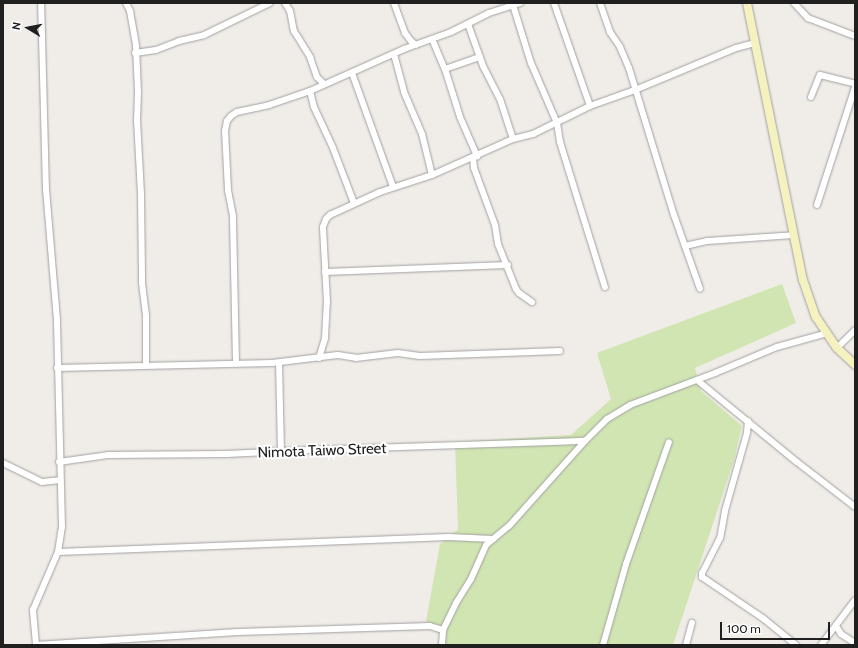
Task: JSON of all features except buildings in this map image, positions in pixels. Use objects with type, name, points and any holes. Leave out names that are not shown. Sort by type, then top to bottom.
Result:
[{"type":"main road","points":[[747,3],[803,280],[811,306],[827,333],[837,348],[855,365]]},
{"type":"street","points":[[126,3],[133,29],[135,54],[141,195],[142,283],[146,315],[146,366]]},
{"type":"street","points":[[135,54],[156,50],[179,40],[204,34],[270,3]]},
{"type":"street","points":[[285,3],[290,11],[294,31],[310,57],[317,77],[324,84]]},
{"type":"street","points":[[394,3],[405,32],[411,41],[416,45]]},
{"type":"street","points":[[236,363],[233,216],[228,190],[226,164],[225,131],[227,121],[237,112],[269,105],[310,91],[394,54],[468,24],[489,13],[509,5],[520,3]]},
{"type":"street","points":[[554,3],[590,106]]},
{"type":"street","points":[[600,3],[610,32],[620,47],[629,68],[674,215],[700,289]]},
{"type":"street","points":[[794,3],[808,18],[855,36]]},
{"type":"street","points":[[40,5],[46,190],[52,256],[62,528],[58,552],[33,610],[36,645],[238,632],[430,626],[443,630]]},
{"type":"street","points":[[509,5],[531,63],[557,123],[560,142],[605,287]]},
{"type":"street","points":[[468,24],[480,57],[500,99],[513,139]]},
{"type":"street","points":[[432,39],[445,69],[460,117],[475,157],[474,168],[495,225],[498,244],[508,265],[516,289],[519,293],[532,302]]},
{"type":"street","points":[[320,358],[325,338],[327,302],[323,236],[325,221],[330,215],[354,203],[393,187],[432,175],[513,139],[532,134],[590,106],[635,90],[729,51],[755,43]]},
{"type":"street","points":[[394,54],[404,92],[422,134],[432,175]]},
{"type":"street","points":[[445,69],[480,57]]},
{"type":"street","points":[[352,73],[393,187]]},
{"type":"street","points":[[811,98],[820,75],[855,86],[817,205]]},
{"type":"street","points":[[310,91],[314,107],[333,148],[354,203]]},
{"type":"street","points":[[685,246],[707,241],[794,234]]},
{"type":"street","points":[[325,272],[508,265]]},
{"type":"street","points":[[837,348],[855,330]]},
{"type":"street","points":[[442,645],[443,630],[456,603],[471,579],[481,553],[493,538],[518,516],[607,418],[617,412],[777,347],[827,333]]},
{"type":"street","points":[[57,368],[279,363],[338,355],[356,358],[398,353],[420,356],[560,351]]},
{"type":"street","points":[[279,363],[281,452]]},
{"type":"street","points":[[697,380],[855,507]]},
{"type":"street","points":[[748,421],[747,433],[725,511],[720,538],[702,573],[702,577],[764,619],[796,645]]},
{"type":"street","name":"Nimota Taiwo Street","points":[[59,462],[108,455],[164,456],[585,441]]},
{"type":"street","points":[[603,645],[626,564],[669,442]]},
{"type":"street","points":[[3,463],[42,482],[60,480]]},
{"type":"street","points":[[58,552],[449,537],[493,538]]},
{"type":"street","points":[[821,645],[855,600]]},
{"type":"street","points":[[686,645],[692,623]]},
{"type":"street","points":[[836,626],[841,634],[855,643]]},
{"type":"green space","points":[[782,284],[796,323],[695,368],[701,391],[742,426],[734,460],[673,645],[441,645],[444,637],[426,621],[440,544],[458,529],[455,442],[571,435],[611,399],[597,353]]}]
